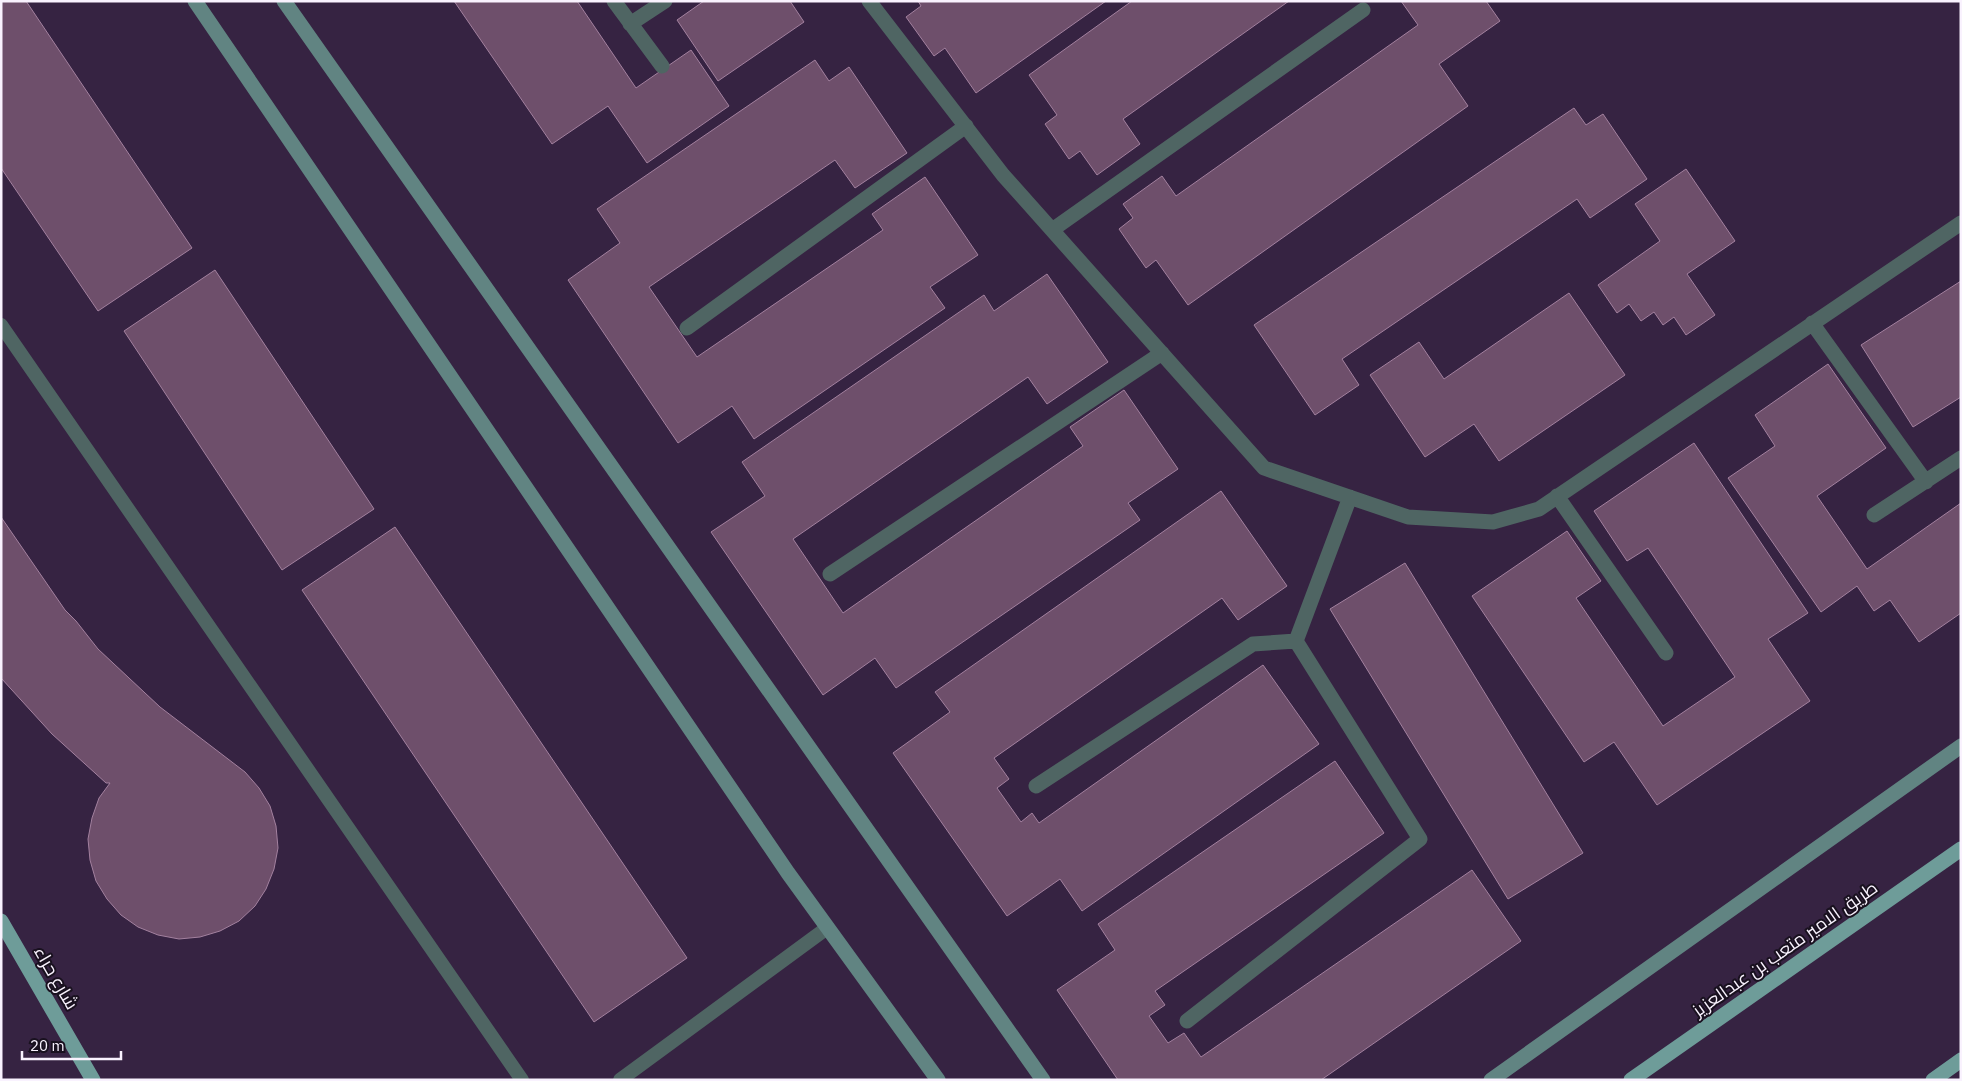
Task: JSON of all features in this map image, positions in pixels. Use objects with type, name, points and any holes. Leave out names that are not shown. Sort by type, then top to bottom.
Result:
[{"type":"main road","name":"طريق الامير متعب بن عبدالعزيز","points":[[1631,1080],[1961,848]]},
{"type":"main road","name":"شارع حراء","points":[[1,921],[93,1080]]},
{"type":"main road","points":[[1933,1080],[1961,1060]]},
{"type":"street","points":[[196,1],[827,928],[938,1080]]},
{"type":"street","points":[[284,1],[1044,1080]]},
{"type":"street","points":[[614,1],[662,66]]},
{"type":"street","points":[[630,24],[665,1]]},
{"type":"street","points":[[869,1],[1003,175],[1264,468],[1408,517],[1493,522],[1539,509],[1961,222]]},
{"type":"street","points":[[1052,230],[1362,10]]},
{"type":"street","points":[[687,328],[966,126]]},
{"type":"street","points":[[1812,323],[1926,482]]},
{"type":"street","points":[[830,574],[1162,353]]},
{"type":"street","points":[[1874,515],[1961,458]]},
{"type":"street","points":[[1557,496],[1666,653]]},
{"type":"street","points":[[1296,641],[1350,497]]},
{"type":"street","points":[[1036,786],[1253,644],[1296,641]]},
{"type":"street","points":[[1188,1021],[1420,839],[1296,641]]},
{"type":"street","points":[[1491,1080],[1961,746]]},
{"type":"lane","points":[[1,325],[522,1080]]},
{"type":"lane","points":[[620,1080],[827,928]]},
{"type":"building","points":[[1,1],[26,1],[192,248],[98,311],[1,168]]},
{"type":"building","points":[[454,1],[577,1],[636,88],[691,50],[729,106],[647,163],[608,106],[552,144]]},
{"type":"building","points":[[704,1],[790,1],[804,22],[718,81],[677,20]]},
{"type":"building","points":[[918,1],[1106,1],[976,93],[945,48],[934,56],[906,17],[921,6]]},
{"type":"building","points":[[1132,1],[1289,1],[1123,119],[1140,144],[1097,175],[1080,151],[1069,159],[1045,124],[1057,115],[1029,75]]},
{"type":"building","points":[[1401,1],[1486,1],[1500,21],[1439,64],[1468,106],[1188,305],[1156,260],[1146,268],[1119,229],[1133,218],[1123,204],[1162,176],[1176,196],[1418,25]]},
{"type":"building","points":[[815,60],[829,81],[849,67],[907,153],[855,188],[835,160],[649,287],[697,357],[883,230],[872,214],[925,177],[978,255],[930,287],[945,308],[754,439],[732,406],[678,443],[568,280],[620,243],[597,209]]},
{"type":"building","points":[[1574,108],[1586,125],[1603,114],[1647,179],[1590,218],[1577,199],[1342,359],[1359,385],[1315,415],[1254,325]]},
{"type":"building","points":[[1686,169],[1735,241],[1687,274],[1715,315],[1686,335],[1674,317],[1663,325],[1654,312],[1641,321],[1629,304],[1617,313],[1598,285],[1660,241],[1635,204]]},
{"type":"building","points":[[215,270],[374,509],[282,570],[124,331]]},
{"type":"building","points":[[1047,274],[1108,362],[1047,404],[1028,377],[793,539],[843,613],[1083,446],[1070,427],[1124,390],[1178,469],[1128,503],[1140,520],[896,688],[875,658],[823,695],[711,532],[765,496],[742,462],[984,295],[994,311]]},
{"type":"building","points":[[1961,281],[1961,397],[1913,427],[1861,345]]},
{"type":"building","points":[[1569,293],[1625,375],[1499,461],[1474,424],[1425,457],[1370,375],[1419,342],[1444,379]]},
{"type":"building","points":[[1828,364],[1886,448],[1817,496],[1867,569],[1961,503],[1961,613],[1919,642],[1890,600],[1874,611],[1857,586],[1821,612],[1728,478],[1775,446],[1755,415]]},
{"type":"building","points":[[1694,443],[1808,613],[1768,639],[1810,701],[1657,805],[1614,742],[1584,762],[1472,596],[1567,531],[1601,581],[1576,598],[1663,726],[1735,677],[1648,548],[1627,561],[1594,511]]},
{"type":"building","points":[[1221,491],[1287,586],[1238,620],[1222,598],[994,758],[1009,779],[997,788],[1021,822],[1032,813],[1039,823],[1263,665],[1319,744],[1082,911],[1060,879],[1007,916],[893,753],[950,712],[935,692]]},
{"type":"building","points":[[1,517],[65,610],[98,649],[160,707],[245,772],[259,788],[270,806],[276,826],[278,848],[274,869],[266,889],[255,906],[239,921],[220,931],[200,937],[179,939],[158,935],[138,927],[121,915],[107,899],[96,881],[90,860],[88,839],[92,818],[99,798],[110,783],[106,783],[52,734],[1,678]]},
{"type":"building","points":[[395,527],[687,958],[594,1022],[302,590]]},
{"type":"building","points":[[1405,563],[1583,853],[1508,899],[1330,609]]},
{"type":"building","points":[[1335,761],[1384,833],[1155,991],[1165,1005],[1149,1016],[1168,1043],[1184,1033],[1201,1057],[1472,870],[1521,941],[1321,1080],[1118,1080],[1057,990],[1115,950],[1098,924]]}]
